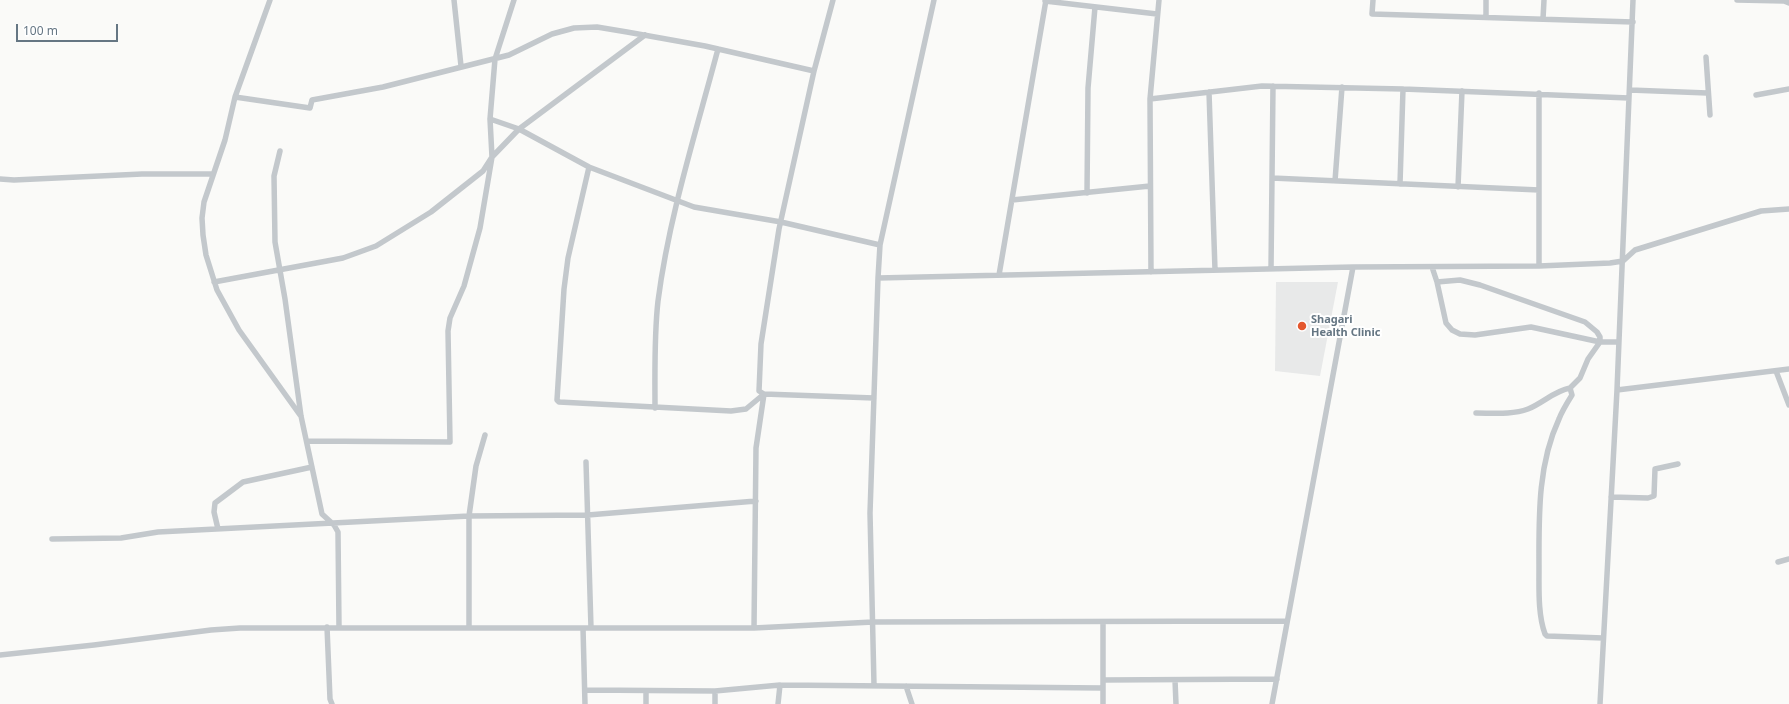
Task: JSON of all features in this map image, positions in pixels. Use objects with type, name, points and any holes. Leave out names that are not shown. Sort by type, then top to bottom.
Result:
[{"type":"street","points":[[270,0],[235,98],[225,140],[204,202],[202,218],[206,255],[217,290],[239,330],[301,416]]},
{"type":"street","points":[[454,0],[461,66]]},
{"type":"street","points":[[306,441],[450,442],[448,331],[450,318],[464,286],[480,228],[492,157],[490,119],[495,59],[514,0]]},
{"type":"street","points":[[832,0],[814,71],[781,222],[761,344],[759,391],[764,394],[874,398]]},
{"type":"street","points":[[874,685],[870,513],[880,245],[934,0]]},
{"type":"street","points":[[999,275],[1046,0],[1158,14]]},
{"type":"street","points":[[1151,272],[1150,99],[1159,0]]},
{"type":"street","points":[[1373,0],[1372,14],[1632,22]]},
{"type":"street","points":[[1486,0],[1486,17]]},
{"type":"street","points":[[1543,19],[1544,0]]},
{"type":"street","points":[[1600,704],[1617,390],[1634,0]]},
{"type":"street","points":[[1737,0],[1785,1]]},
{"type":"street","points":[[1087,193],[1088,88],[1095,7]]},
{"type":"street","points":[[235,98],[310,108],[312,100],[383,87],[461,66],[495,59],[509,55],[552,34],[574,28],[597,27],[645,35],[814,71]]},
{"type":"street","points":[[214,282],[343,258],[376,246],[431,212],[483,171],[492,157],[518,129],[645,35]]},
{"type":"street","points":[[655,408],[655,350],[658,303],[664,262],[678,201],[718,50]]},
{"type":"street","points":[[1706,57],[1707,93],[1710,115]]},
{"type":"street","points":[[1150,99],[1273,86],[1539,93],[1629,98]]},
{"type":"street","points":[[1271,269],[1273,86]]},
{"type":"street","points":[[1335,181],[1342,87]]},
{"type":"street","points":[[1400,184],[1403,89]]},
{"type":"street","points":[[1756,95],[1789,89]]},
{"type":"street","points":[[1630,90],[1707,93]]},
{"type":"street","points":[[1458,186],[1462,91]]},
{"type":"street","points":[[1209,92],[1215,270]]},
{"type":"street","points":[[1539,93],[1539,266]]},
{"type":"street","points":[[490,119],[518,129],[589,167],[694,207],[781,222],[880,245]]},
{"type":"street","points":[[280,151],[274,176],[275,242],[306,441],[322,514],[338,532],[339,627]]},
{"type":"street","points":[[589,167],[568,258],[564,289],[557,400],[562,402],[655,408],[731,411],[746,409],[764,394]]},
{"type":"street","points":[[0,179],[14,180],[142,174],[213,174]]},
{"type":"street","points":[[1272,178],[1539,190]]},
{"type":"street","points":[[1012,200],[1150,186]]},
{"type":"street","points":[[878,278],[1353,267],[1539,266],[1610,263],[1623,261],[1634,250],[1761,211],[1789,209]]},
{"type":"street","points":[[1272,704],[1353,267]]},
{"type":"street","points":[[1432,267],[1437,282],[1446,323],[1452,330],[1460,334],[1475,335],[1531,328],[1600,342],[1619,342]]},
{"type":"street","points":[[1437,282],[1460,280],[1480,285],[1585,322],[1597,332],[1600,337],[1600,342],[1588,359],[1580,378],[1570,388],[1562,390],[1529,408],[1514,413],[1476,413]]},
{"type":"street","points":[[1617,390],[1789,369]]},
{"type":"street","points":[[1776,371],[1789,405]]},
{"type":"street","points":[[1570,388],[1572,395],[1558,420],[1548,449],[1543,473],[1539,518],[1540,606],[1544,632],[1547,636],[1603,638]]},
{"type":"street","points":[[754,628],[756,448],[764,394]]},
{"type":"street","points":[[469,627],[469,516],[476,466],[485,435]]},
{"type":"street","points":[[586,462],[591,628]]},
{"type":"street","points":[[1611,497],[1648,498],[1654,496],[1655,469],[1678,464]]},
{"type":"street","points":[[218,529],[214,512],[214,503],[242,482],[312,467]]},
{"type":"street","points":[[52,539],[121,538],[158,532],[469,516],[588,515],[756,501]]},
{"type":"street","points":[[1778,562],[1789,559]]},
{"type":"street","points":[[0,656],[211,630],[327,627],[754,628],[873,622],[1287,621]]},
{"type":"street","points":[[1103,622],[1104,704]]},
{"type":"street","points":[[327,627],[330,699],[332,704]]},
{"type":"street","points":[[583,628],[585,704]]},
{"type":"street","points":[[1103,680],[1277,679]]},
{"type":"street","points":[[1175,680],[1176,704]]},
{"type":"street","points":[[778,704],[780,685]]},
{"type":"street","points":[[585,690],[715,691],[780,685],[1103,688]]},
{"type":"street","points":[[906,686],[912,704]]},
{"type":"street","points":[[646,691],[646,704]]},
{"type":"street","points":[[715,691],[715,704]]},
{"type":"shaded area","name":"Shagari Health Clinic","points":[[1276,282],[1338,282],[1320,376],[1275,371]]},
{"type":"place","name":"Shagari Health Clinic","points":[[1302,326]]}]
